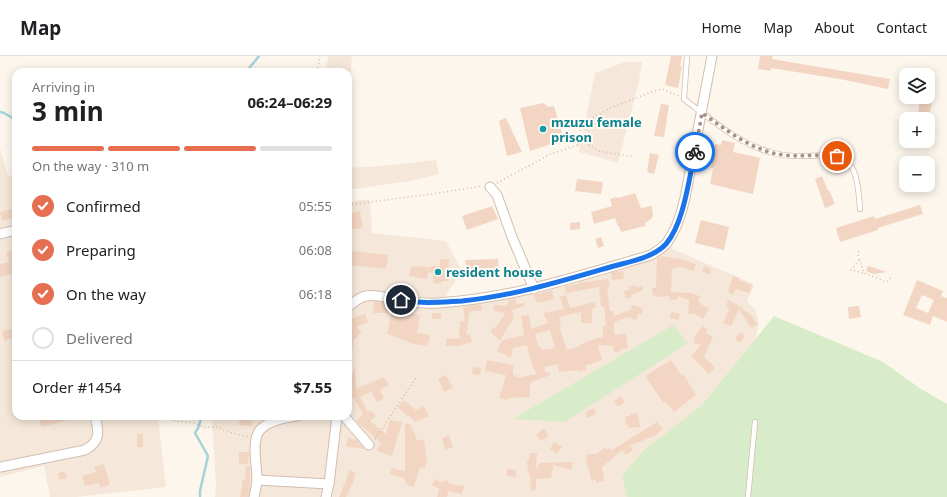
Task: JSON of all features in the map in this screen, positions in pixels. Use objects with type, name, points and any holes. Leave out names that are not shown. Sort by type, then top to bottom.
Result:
[{"type":"street","points":[[352,304],[364,296],[374,296],[410,302],[438,303],[498,296],[534,289],[651,255],[666,243],[676,227],[686,198],[712,56]]},
{"type":"street","points":[[490,187],[497,195],[512,237],[534,289]]},
{"type":"street","points":[[0,234],[12,231]]},
{"type":"street","points":[[0,467],[85,450],[92,446],[96,441],[98,428],[96,420]]},
{"type":"street","points":[[254,497],[257,480],[256,438],[260,430],[278,420]]},
{"type":"street","points":[[326,497],[329,484],[337,420]]},
{"type":"street","points":[[347,420],[368,445]]},
{"type":"street","points":[[257,480],[329,484]]},
{"type":"lane","points":[[687,56],[684,99],[743,141],[770,152],[784,155],[837,156],[846,159],[851,165],[856,177],[860,209]]},
{"type":"lane","points":[[748,497],[755,422]]},
{"type":"path","points":[[318,68],[320,56]]},
{"type":"path","points":[[578,145],[582,123],[613,107],[662,89],[684,99]]},
{"type":"path","points":[[352,204],[480,186],[490,187],[551,154],[585,142],[599,150],[634,157]]},
{"type":"path","points":[[859,251],[859,260],[864,274]]},
{"type":"path","points":[[859,260],[851,270],[887,282],[891,277]]},
{"type":"path","points":[[368,445],[372,444],[416,378]]},
{"type":"path","points":[[173,420],[195,423],[204,427],[219,427],[222,430],[256,438]]},
{"type":"shaded area","points":[[328,56],[352,56],[351,68],[326,68]]},
{"type":"shaded area","points":[[625,62],[642,62],[639,81],[618,163],[579,152],[595,73]]},
{"type":"shaded area","points":[[0,148],[8,176],[12,175],[12,420],[158,420],[166,487],[76,497],[50,497],[44,466],[0,477]]},
{"type":"shaded area","points":[[436,160],[439,174],[410,181],[352,189],[352,168]]},
{"type":"shaded area","points":[[370,199],[372,233],[446,241],[462,271],[439,305],[652,257],[670,248],[754,284],[747,302],[755,309],[759,323],[752,355],[685,497],[215,497],[216,484],[212,420],[352,420],[352,201]]},
{"type":"green space","points":[[774,316],[883,362],[921,389],[947,404],[947,497],[627,497],[622,476],[642,452],[703,404]]},
{"type":"green space","points":[[673,325],[688,343],[565,422],[513,419]]},
{"type":"building","points":[[671,56],[682,56],[680,66],[682,66],[678,88],[665,85]]},
{"type":"building","points":[[760,56],[773,56],[772,59],[890,79],[888,89],[840,79],[771,68],[771,71],[758,69]]},
{"type":"building","name":"mzuzu female prison","points":[[544,103],[548,107],[554,106],[564,140],[530,151],[520,108]]},
{"type":"building","points":[[661,104],[669,105],[664,137],[654,136]]},
{"type":"building","points":[[919,104],[932,104],[930,112],[918,112]]},
{"type":"building","points":[[506,118],[522,152],[507,156],[499,121]]},
{"type":"building","points":[[722,140],[735,143],[733,152],[760,158],[753,194],[710,184],[715,144],[721,145]]},
{"type":"building","points":[[650,153],[659,155],[654,174],[647,172]]},
{"type":"building","points":[[822,176],[835,204],[825,208],[815,179]]},
{"type":"building","points":[[577,179],[603,182],[601,194],[575,191]]},
{"type":"building","points":[[635,193],[641,208],[652,206],[653,216],[645,223],[645,226],[621,232],[615,218],[594,224],[591,212],[612,206],[610,199]]},
{"type":"building","points":[[920,205],[923,214],[840,242],[836,228],[874,216],[875,219]]},
{"type":"building","points":[[492,206],[498,219],[467,230],[462,216]]},
{"type":"building","points":[[12,209],[12,218],[2,221],[0,212]]},
{"type":"building","points":[[360,211],[363,228],[352,229],[352,212]]},
{"type":"building","points":[[701,220],[729,227],[724,250],[695,243]]},
{"type":"building","points":[[580,222],[580,229],[570,230],[570,223]]},
{"type":"building","points":[[601,237],[604,246],[598,248],[595,239]]},
{"type":"building","points":[[12,251],[12,274],[0,277],[0,264],[9,262],[6,252]]},
{"type":"building","points":[[352,251],[388,255],[386,269],[352,265]]},
{"type":"building","points":[[660,256],[680,259],[696,264],[694,271],[679,266],[679,268],[675,267],[672,269],[671,292],[690,293],[700,296],[698,302],[709,309],[703,319],[696,314],[688,314],[689,300],[678,296],[677,300],[669,299],[670,296],[655,297],[655,295],[653,295],[652,288],[656,288],[657,258],[660,258]]},
{"type":"building","name":"resident house","points":[[440,259],[449,259],[448,281],[443,281],[439,284],[433,283],[433,273],[428,272],[430,266],[440,266]]},
{"type":"building","points":[[498,259],[499,271],[482,273],[484,275],[467,274],[465,260]]},
{"type":"building","points":[[411,266],[429,267],[427,279],[409,276]]},
{"type":"building","points":[[704,266],[711,269],[709,275],[702,271]]},
{"type":"building","points":[[868,266],[887,272],[873,274],[866,271]]},
{"type":"building","points":[[623,271],[624,279],[612,280],[611,273]]},
{"type":"building","points":[[733,276],[752,285],[749,293],[736,289],[733,295],[728,292]]},
{"type":"building","points":[[608,279],[610,287],[607,287],[610,311],[613,311],[614,316],[631,310],[632,305],[643,308],[642,315],[638,314],[636,320],[629,317],[614,322],[614,335],[626,333],[628,348],[620,349],[620,352],[614,352],[613,346],[598,345],[602,360],[585,366],[586,370],[578,372],[578,370],[559,372],[558,364],[544,367],[546,373],[549,372],[550,375],[530,383],[530,397],[508,398],[508,400],[499,398],[506,375],[485,371],[487,360],[513,365],[513,375],[516,375],[516,378],[536,374],[531,362],[527,345],[513,348],[511,358],[497,351],[502,340],[524,335],[521,316],[529,315],[531,329],[548,323],[543,313],[564,309],[560,297],[566,295],[570,308],[595,302],[596,308],[592,309],[592,323],[581,323],[581,312],[559,317],[561,325],[559,326],[567,350],[582,346],[579,345],[597,338],[603,338],[603,325],[606,326],[604,306],[601,307],[599,287],[566,293],[565,286],[579,284],[578,283]],"holes":[[[550,330],[555,348],[542,350],[541,347],[539,348],[535,334]]]},
{"type":"building","points":[[917,280],[943,291],[941,296],[947,298],[947,322],[933,316],[930,325],[903,315]],"holes":[[[922,295],[934,300],[928,313],[916,308]]]},
{"type":"building","points":[[636,285],[637,288],[642,286],[643,290],[626,299],[624,291],[630,289],[629,287]]},
{"type":"building","points":[[552,290],[554,299],[537,303],[534,295]]},
{"type":"building","points":[[515,298],[516,304],[525,303],[525,306],[512,310],[514,318],[500,340],[491,333],[492,326],[495,329],[505,313],[493,311],[494,305],[506,306],[508,304],[508,300]]},
{"type":"building","points":[[728,300],[753,317],[757,325],[751,328],[739,309],[731,326],[723,323],[730,308],[726,307]]},
{"type":"building","points":[[374,301],[385,303],[385,307],[420,315],[417,333],[430,335],[427,346],[414,344],[387,334],[391,313],[373,313]]},
{"type":"building","points":[[481,304],[482,310],[469,312],[467,335],[470,334],[472,342],[458,346],[446,346],[446,339],[460,338],[460,321],[465,321],[463,307]]},
{"type":"building","points":[[859,306],[861,317],[849,319],[848,307]]},
{"type":"building","points":[[671,312],[680,314],[679,320],[670,318]]},
{"type":"building","points":[[432,313],[441,313],[441,319],[432,319]]},
{"type":"building","points":[[365,314],[368,322],[357,327],[362,331],[355,339],[354,338],[352,352],[352,320]]},
{"type":"building","points":[[703,326],[708,330],[705,333],[713,337],[704,357],[715,367],[709,374],[691,356],[701,345],[694,343],[695,336]]},
{"type":"building","points":[[12,329],[12,338],[4,341],[2,331]]},
{"type":"building","points":[[739,333],[742,333],[745,336],[740,343],[735,338]]},
{"type":"building","points":[[671,360],[682,376],[684,375],[696,395],[674,412],[665,401],[663,402],[645,376]]},
{"type":"building","points":[[473,367],[481,368],[480,375],[472,374]]},
{"type":"building","points":[[355,368],[356,389],[384,377],[389,385],[380,390],[384,398],[377,402],[371,392],[360,397],[368,412],[370,410],[376,416],[370,421],[386,434],[390,420],[402,422],[392,456],[377,451],[379,445],[382,446],[380,442],[356,421],[363,414],[354,398],[352,399],[352,373]]},
{"type":"building","points":[[446,375],[453,388],[444,392],[438,379]]},
{"type":"building","points":[[621,396],[625,402],[617,406],[614,401]]},
{"type":"building","points":[[404,400],[416,410],[424,406],[429,416],[416,422],[398,408]]},
{"type":"building","points":[[594,408],[597,414],[587,418],[585,412]]},
{"type":"building","points":[[638,413],[640,427],[628,428],[625,417],[630,416],[630,414]]},
{"type":"building","points":[[40,420],[67,420],[41,427]]},
{"type":"building","points":[[240,420],[253,420],[252,426],[239,425]]},
{"type":"building","points":[[657,422],[663,429],[656,435],[630,446],[633,450],[626,455],[622,450],[602,467],[604,481],[596,483],[596,480],[591,481],[588,466],[586,466],[587,454],[597,454],[605,447],[607,450],[610,448],[612,450]]},
{"type":"building","points":[[405,423],[411,425],[417,440],[424,440],[427,460],[425,468],[420,467],[414,487],[405,484],[406,480],[404,478],[390,474],[392,468],[405,471]]},
{"type":"building","points":[[544,428],[549,436],[540,441],[536,435]]},
{"type":"building","points":[[137,434],[143,434],[143,447],[137,447]]},
{"type":"building","points":[[449,435],[453,447],[445,450],[442,438]]},
{"type":"building","points":[[348,438],[357,440],[364,449],[346,446]]},
{"type":"building","points":[[554,442],[562,447],[557,454],[550,449]]},
{"type":"building","points":[[239,452],[249,452],[248,464],[239,464]]},
{"type":"building","points":[[530,453],[537,453],[536,469],[540,463],[573,462],[571,470],[553,465],[553,470],[551,470],[552,478],[536,479],[536,490],[531,491],[530,473],[528,473],[527,460],[529,460]]},
{"type":"building","points":[[104,464],[110,485],[100,488],[99,483],[85,486],[82,476],[96,472],[94,467]]},
{"type":"building","points":[[246,466],[250,466],[250,485],[248,497],[240,497],[243,479],[245,480]]},
{"type":"building","points":[[507,469],[516,470],[516,477],[507,476]]},
{"type":"building","points":[[350,470],[356,473],[353,483],[346,497],[339,497]]},
{"type":"building","points":[[65,471],[67,478],[59,480],[58,473]]},
{"type":"building","points":[[435,479],[443,483],[444,480],[454,485],[464,486],[462,494],[448,491],[447,497],[437,497],[439,489],[432,485]]},
{"type":"waterway","points":[[249,68],[259,56]]},
{"type":"waterway","points":[[0,112],[12,118]]},
{"type":"waterway","points":[[200,497],[208,456],[195,433],[201,420]]},
{"type":"way so far","points":[[695,152],[702,113],[743,141],[760,149],[784,155],[837,156]]},
{"type":"place","name":"mzuzu female prison","points":[[543,129]]},
{"type":"place","name":"resident house","points":[[438,272]]},
{"type":"route","points":[[401,300],[410,302],[438,303],[515,293],[534,289],[651,255],[666,243],[676,227],[686,198],[695,152]]}]
